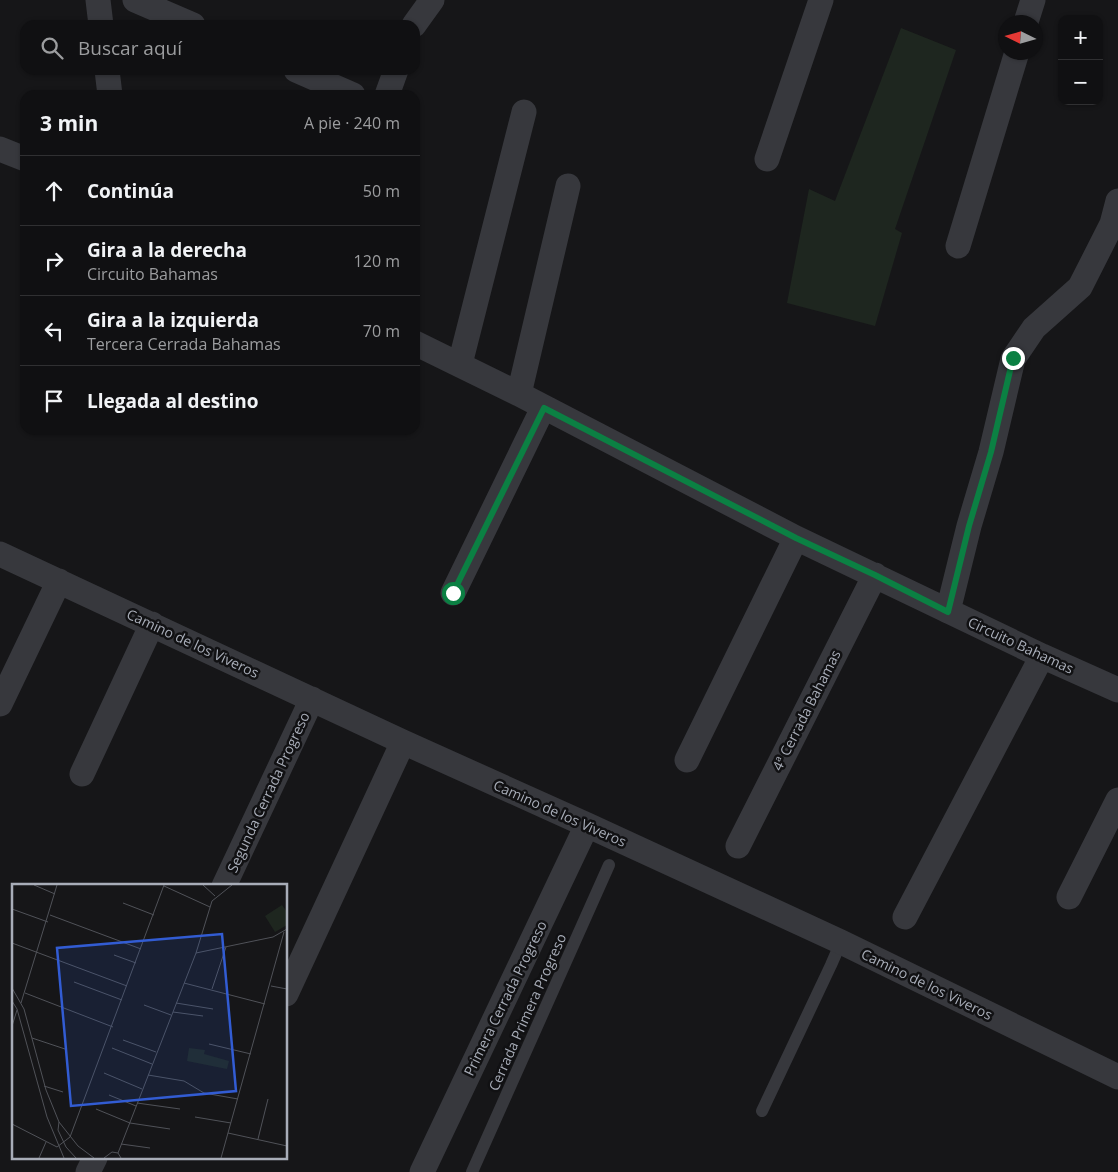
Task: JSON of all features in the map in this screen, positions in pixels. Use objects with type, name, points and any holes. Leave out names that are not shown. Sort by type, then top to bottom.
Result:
[{"type":"street","points":[[98,0],[100,20]]},
{"type":"street","points":[[135,0],[181,20]]},
{"type":"street","points":[[418,20],[432,0]]},
{"type":"street","points":[[767,159],[821,0]]},
{"type":"street","points":[[1028,15],[1033,0]]},
{"type":"street","points":[[958,246],[1015,60]]},
{"type":"street","points":[[108,75],[109,90]]},
{"type":"street","points":[[307,75],[342,90]]},
{"type":"street","points":[[389,90],[394,75]]},
{"type":"street","points":[[460,364],[524,112]]},
{"type":"street","points":[[0,149],[20,156]]},
{"type":"street","points":[[519,394],[568,186]]},
{"type":"street","points":[[948,612],[969,526],[991,452],[1013,358],[1034,328],[1080,287],[1112,224],[1118,201]]},
{"type":"street","name":"Circuito Bahamas","points":[[420,345],[519,394],[796,538],[948,612],[1118,690]]},
{"type":"street","points":[[453,593],[544,408]]},
{"type":"street","points":[[687,760],[796,538]]},
{"type":"street","name":"Camino de los Viveros","points":[[0,554],[403,742],[841,942],[1118,1077]]},
{"type":"street","name":"4ª Cerrada Bahamas","points":[[738,846],[875,575]]},
{"type":"street","points":[[0,704],[59,581]]},
{"type":"street","points":[[82,774],[152,624]]},
{"type":"street","points":[[905,917],[1042,656]]},
{"type":"street","name":"Segunda Cerrada Progreso","points":[[225,884],[312,699]]},
{"type":"street","points":[[288,990],[403,742]]},
{"type":"street","points":[[1069,897],[1118,800]]},
{"type":"street","name":"Primera Cerrada Progreso","points":[[422,1172],[587,825]]},
{"type":"street","points":[[88,1172],[94,1160]]},
{"type":"lane","name":"Cerrada Primera Progreso","points":[[477,1169],[609,865]]},
{"type":"lane","points":[[762,1111],[832,965],[841,942]]},
{"type":"shaded area","points":[[901,28],[956,50],[895,229],[902,233],[875,326],[787,303],[809,189],[835,201]]},
{"type":"route","points":[[453,593],[544,408],[796,538],[948,612],[969,526],[991,452],[1013,358]]}]
